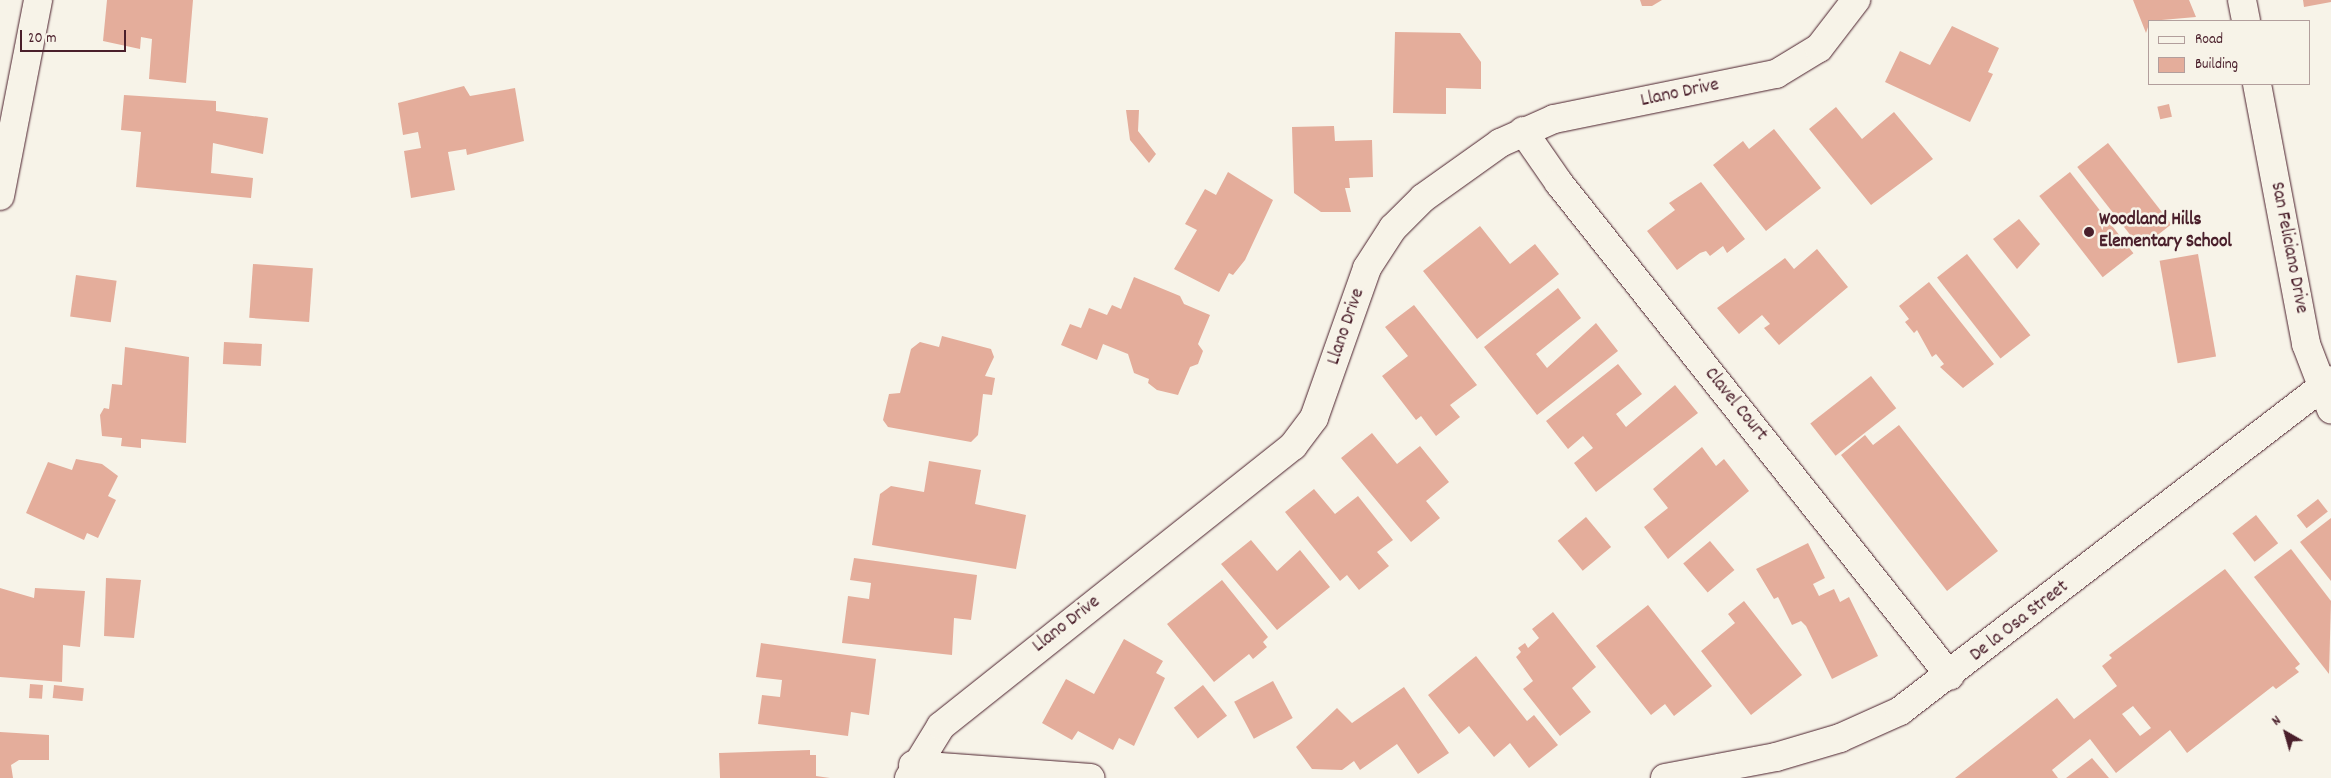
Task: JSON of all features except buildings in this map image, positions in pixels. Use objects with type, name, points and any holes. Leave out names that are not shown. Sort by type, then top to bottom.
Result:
[{"type":"street","points":[[0,196],[38,0]]},
{"type":"street","name":"Llano Drive","points":[[911,772],[940,726],[1293,446],[1314,418],[1367,268],[1393,228],[1423,198],[1523,131],[1554,120],[1776,74],[1819,48],[1856,0]]},
{"type":"street","points":[[2242,0],[2246,20]]},
{"type":"street","name":"San Feliciano Drive","points":[[2257,85],[2306,344],[2327,393]]},
{"type":"street","name":"Clavel Court","points":[[1523,131],[1559,183],[1950,676]]},
{"type":"street","name":"De la Osa Street","points":[[1665,778],[1776,757],[1840,738],[1900,711],[1950,676],[2327,393]]},
{"type":"street","points":[[911,772],[1091,778]]},
{"type":"place","name":"Woodland Hills Elementary School","points":[[2089,232]]}]
